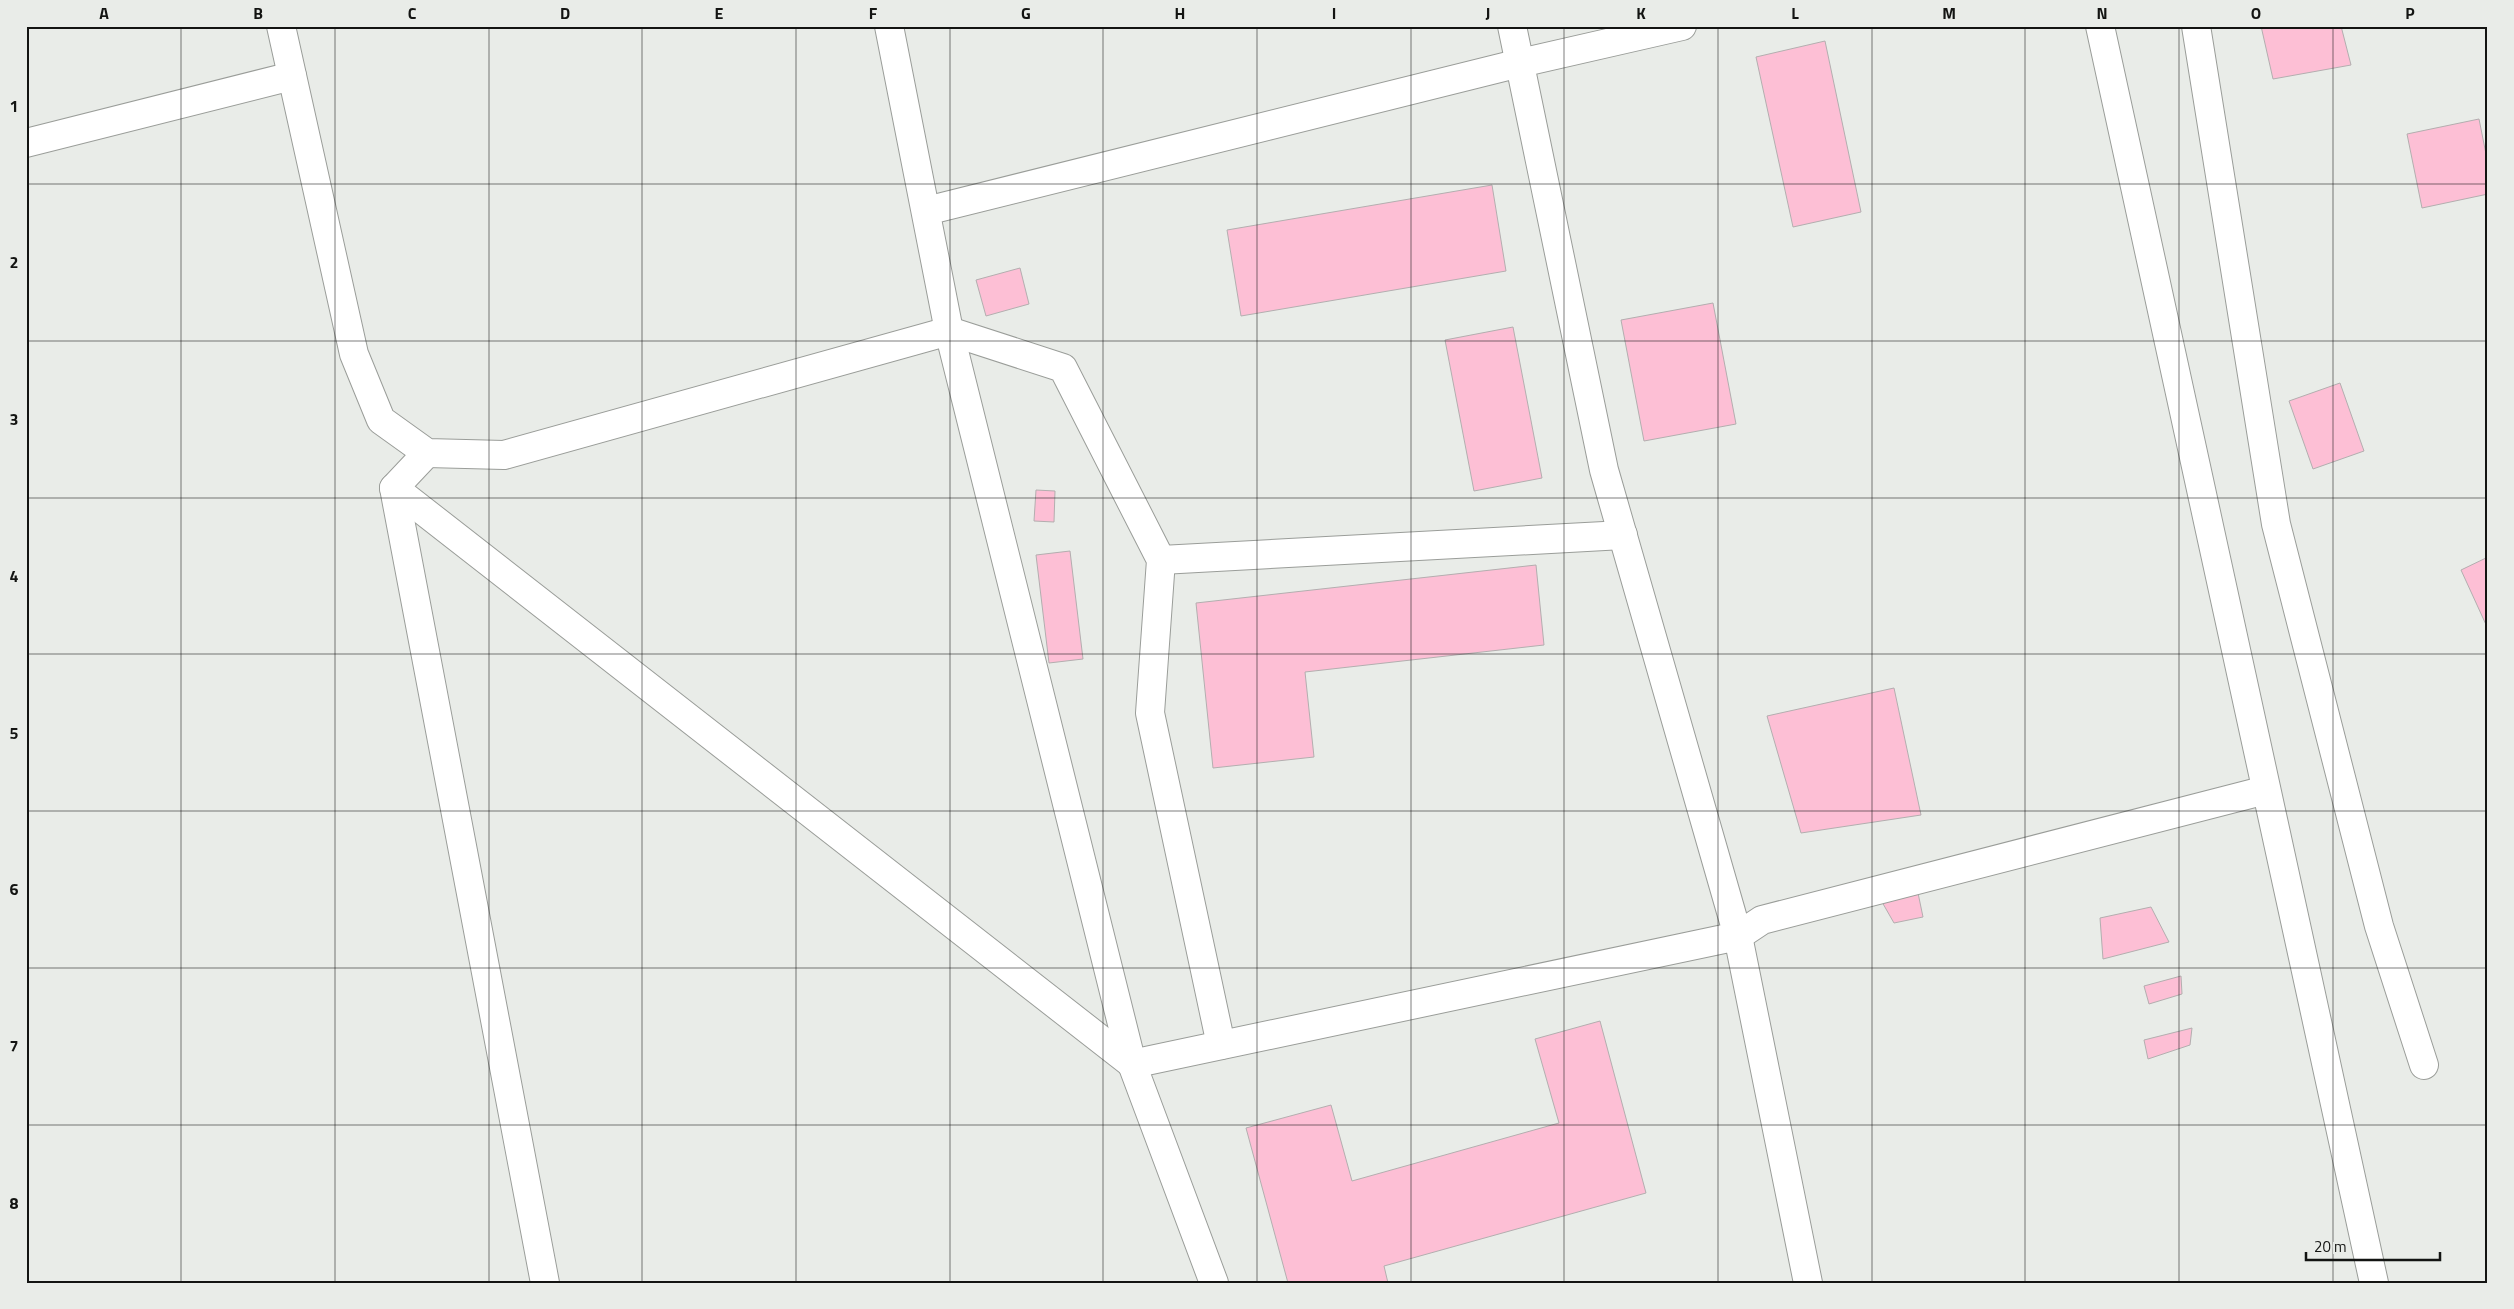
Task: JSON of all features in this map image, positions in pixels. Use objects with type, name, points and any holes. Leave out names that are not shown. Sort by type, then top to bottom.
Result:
[{"type":"street","points":[[281,26],[354,354],[380,420],[427,453],[504,455],[949,331],[1063,368],[1160,560],[1150,713],[1221,1044]]},
{"type":"street","points":[[889,26],[949,331],[1132,1064],[1214,1283]]},
{"type":"street","points":[[1512,26],[1604,470],[1738,936],[1808,1283]]},
{"type":"street","points":[[926,210],[1520,63],[1682,26]]},
{"type":"street","points":[[2100,26],[2374,1283]]},
{"type":"street","points":[[2196,26],[2276,524],[2379,926],[2424,1065]]},
{"type":"street","points":[[26,144],[292,76]]},
{"type":"street","points":[[394,488],[427,453]]},
{"type":"street","points":[[394,488],[1132,1064]]},
{"type":"street","points":[[394,488],[545,1283]]},
{"type":"street","points":[[1160,560],[1623,535]]},
{"type":"street","points":[[1132,1064],[1738,936],[1762,920],[2266,790]]},
{"type":"building","points":[[2261,26],[2341,26],[2351,65],[2273,79]]},
{"type":"building","points":[[1825,41],[1861,212],[1793,227],[1756,57]]},
{"type":"building","points":[[2479,119],[2488,164],[2488,194],[2422,208],[2407,134]]},
{"type":"building","points":[[1492,185],[1506,271],[1241,316],[1227,230]]},
{"type":"building","points":[[1020,268],[1029,304],[986,316],[976,280]]},
{"type":"building","points":[[1713,303],[1736,424],[1644,441],[1621,320]]},
{"type":"building","points":[[1513,327],[1542,478],[1474,491],[1445,340]]},
{"type":"building","points":[[2340,383],[2364,451],[2313,469],[2289,401]]},
{"type":"building","points":[[1036,490],[1055,491],[1054,522],[1034,521]]},
{"type":"building","points":[[1070,551],[1083,659],[1049,663],[1036,555]]},
{"type":"building","points":[[2488,557],[2488,629],[2461,570]]},
{"type":"building","points":[[1536,565],[1544,645],[1305,672],[1314,757],[1213,768],[1196,603]]},
{"type":"building","points":[[1894,688],[1921,815],[1801,833],[1767,716]]},
{"type":"building","points":[[1918,893],[1923,917],[1894,923],[1882,902]]},
{"type":"building","points":[[2151,907],[2169,942],[2103,959],[2100,918]]},
{"type":"building","points":[[2181,976],[2182,994],[2149,1004],[2144,986]]},
{"type":"building","points":[[1600,1021],[1646,1193],[1384,1266],[1388,1283],[1288,1283],[1246,1128],[1331,1105],[1352,1181],[1559,1123],[1535,1039]]},
{"type":"building","points":[[2192,1028],[2190,1045],[2148,1059],[2144,1040]]}]
